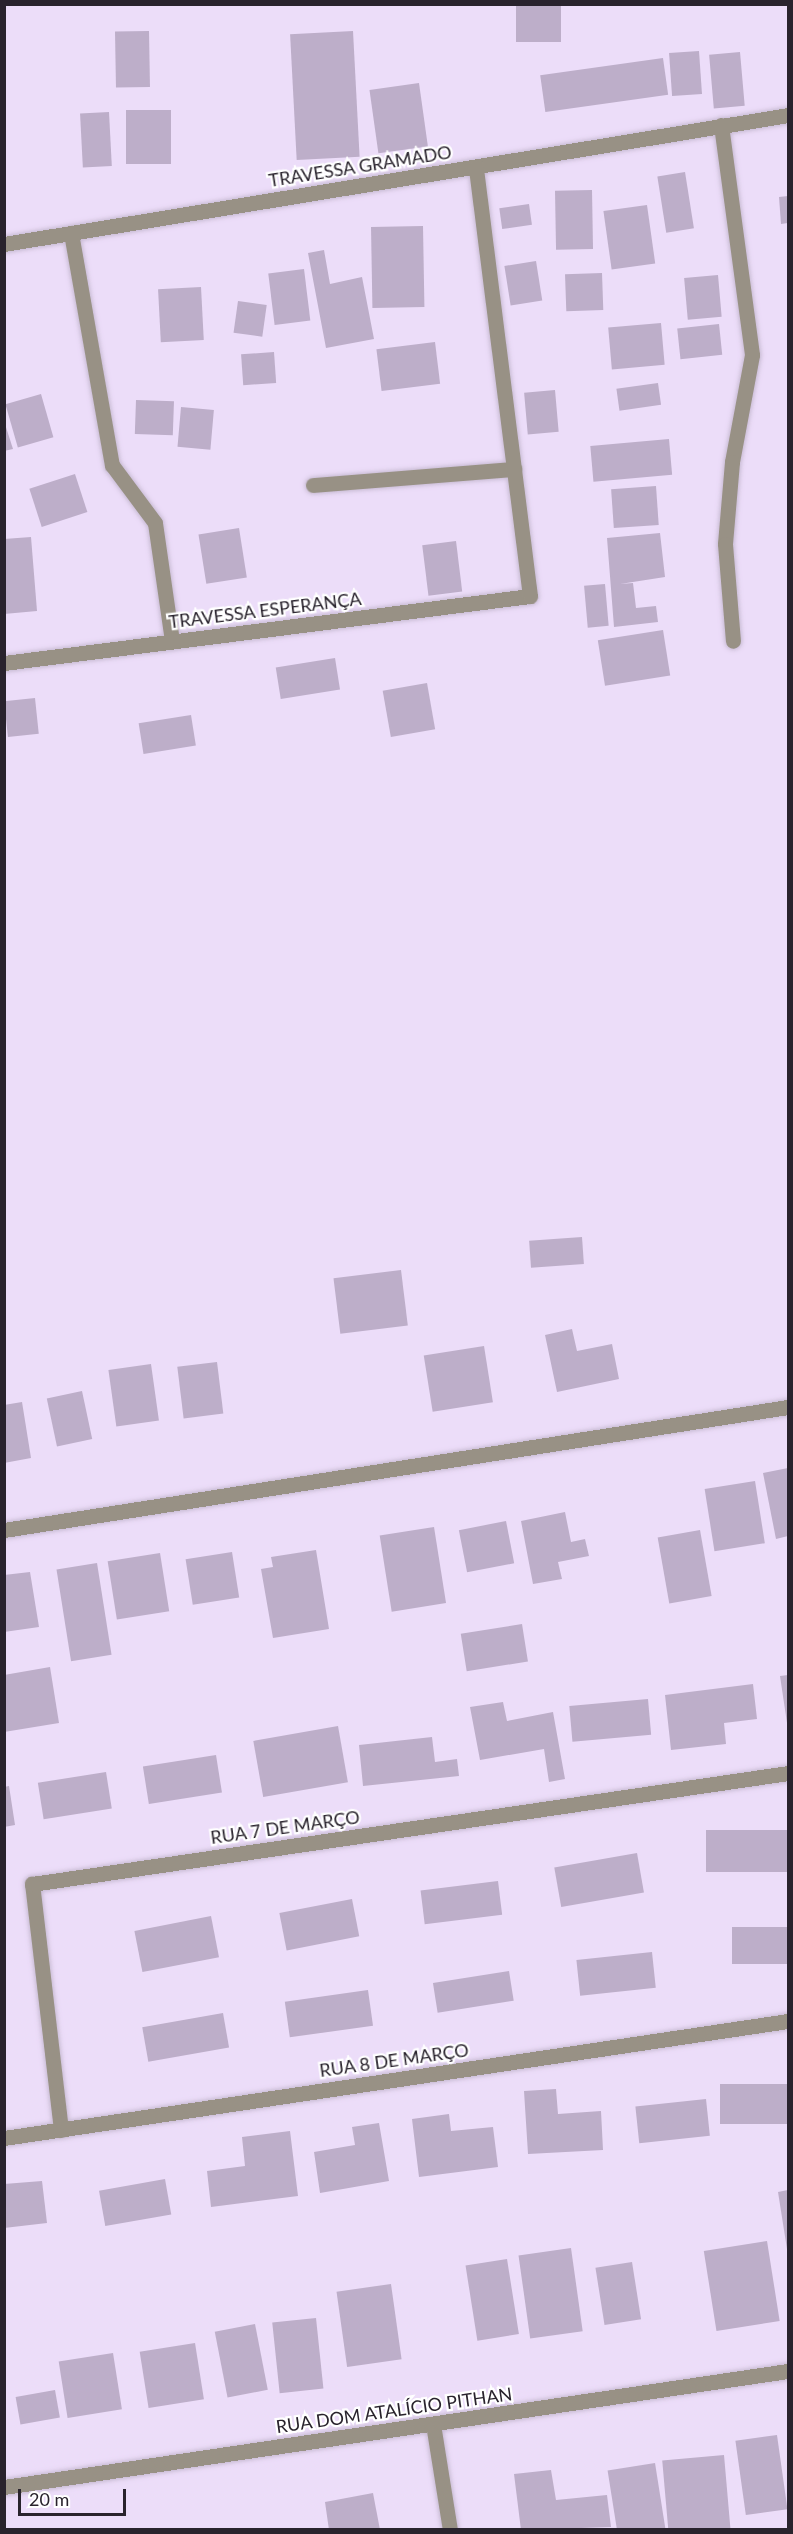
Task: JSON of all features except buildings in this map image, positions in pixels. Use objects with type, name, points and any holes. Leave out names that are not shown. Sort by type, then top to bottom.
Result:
[{"type":"street","name":"TRAVESSA GRAMADO","points":[[4,244],[789,115]]},
{"type":"street","points":[[721,125],[752,355],[732,462],[725,544],[733,641]]},
{"type":"street","points":[[313,485],[514,469],[476,167]]},
{"type":"street","points":[[71,232],[112,465],[155,523],[172,640]]},
{"type":"street","name":"TRAVESSA ESPERANÇA","points":[[4,663],[172,640],[530,597],[514,469]]},
{"type":"street","points":[[4,1530],[788,1407]]},
{"type":"street","name":"RUA 7 DE MARÇO","points":[[61,2130],[32,1884],[789,1773]]},
{"type":"street","name":"RUA 8 DE MARÇO","points":[[4,2138],[789,2021]]},
{"type":"street","name":"RUA DOM ATALÍCIO PITHAN","points":[[4,2487],[789,2371]]},
{"type":"street","points":[[433,2424],[450,2529]]}]
